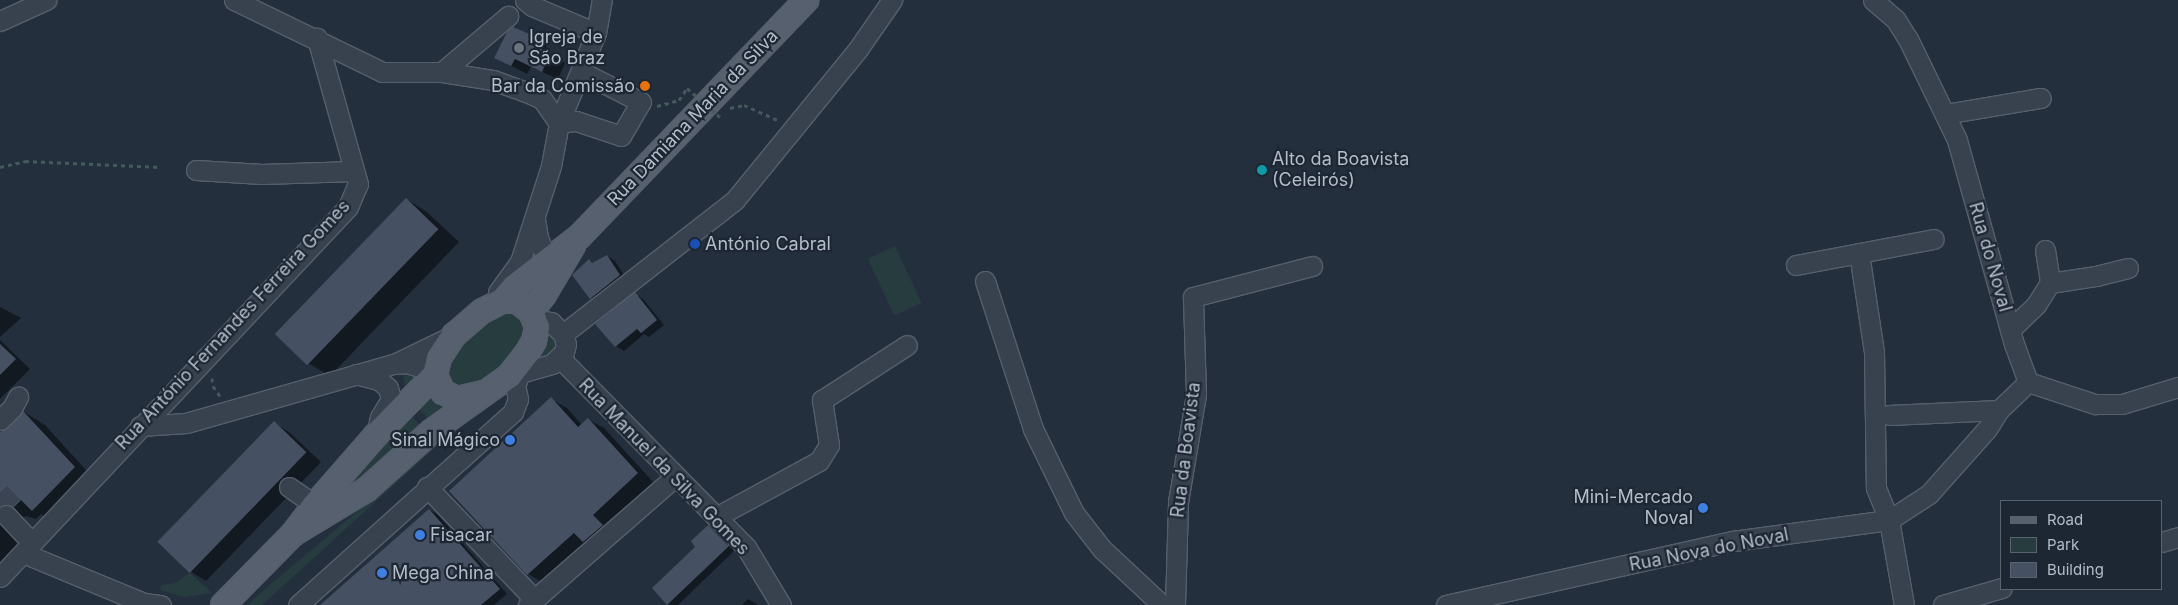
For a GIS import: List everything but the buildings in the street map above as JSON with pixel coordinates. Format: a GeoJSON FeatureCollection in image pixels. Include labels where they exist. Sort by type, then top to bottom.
{"type":"FeatureCollection","features":[{"type":"Feature","properties":{"kind":"main road","name":"Rua Damiana Maria da Silva"},"geometry":{"type":"LineString","coordinates":[[484,393],[457,399],[448,397],[438,386],[435,373],[439,358],[454,336],[547,259],[580,236],[806,0]]}},
{"type":"Feature","properties":{"kind":"main road","name":"Rua Damiana Maria da Silva"},"geometry":{"type":"LineString","coordinates":[[325,507],[366,490],[432,431],[484,393],[514,374],[534,341],[537,327],[545,317],[580,236]]}},
{"type":"Feature","properties":{"kind":"main road"},"geometry":{"type":"LineString","coordinates":[[495,304],[517,301],[545,317]]}},
{"type":"Feature","properties":{"kind":"main road","name":"Rua Damiana Maria da Silva"},"geometry":{"type":"LineString","coordinates":[[223,605],[293,534],[325,507],[376,436],[435,373]]}},
{"type":"Feature","properties":{"kind":"street"},"geometry":{"type":"LineString","coordinates":[[0,21],[46,0]]}},
{"type":"Feature","properties":{"kind":"street"},"geometry":{"type":"LineString","coordinates":[[234,0],[317,38],[382,72],[442,72],[493,80],[524,91],[542,99],[551,108],[559,123]]}},
{"type":"Feature","properties":{"kind":"street"},"geometry":{"type":"LineString","coordinates":[[495,304],[520,262],[551,166],[559,123],[596,33],[602,0]]}},
{"type":"Feature","properties":{"kind":"street"},"geometry":{"type":"LineString","coordinates":[[545,317],[735,200],[858,48],[892,0]]}},
{"type":"Feature","properties":{"kind":"street","name":"Rua do Noval"},"geometry":{"type":"LineString","coordinates":[[1873,0],[1896,20],[1909,41],[1957,140],[2010,330],[2028,382]]}},
{"type":"Feature","properties":{"kind":"street"},"geometry":{"type":"LineString","coordinates":[[442,72],[516,9],[532,6],[596,33]]}},
{"type":"Feature","properties":{"kind":"street","name":"Rua António Fernandes Ferreira Gomes"},"geometry":{"type":"LineString","coordinates":[[0,576],[348,207],[358,184],[317,38]]}},
{"type":"Feature","properties":{"kind":"street"},"geometry":{"type":"LineString","coordinates":[[559,123],[576,121],[622,136],[641,102],[580,72]]}},
{"type":"Feature","properties":{"kind":"street"},"geometry":{"type":"LineString","coordinates":[[1945,114],[2041,98]]}},
{"type":"Feature","properties":{"kind":"street"},"geometry":{"type":"LineString","coordinates":[[196,170],[262,174],[354,171]]}},
{"type":"Feature","properties":{"kind":"street"},"geometry":{"type":"LineString","coordinates":[[298,605],[427,487],[513,412],[518,399],[514,374],[543,368],[560,358],[566,344],[545,317],[547,259],[538,238],[535,219]]}},
{"type":"Feature","properties":{"kind":"street"},"geometry":{"type":"LineString","coordinates":[[1796,265],[1934,239]]}},
{"type":"Feature","properties":{"kind":"street"},"geometry":{"type":"LineString","coordinates":[[2010,330],[2036,305],[2050,283],[2045,250]]}},
{"type":"Feature","properties":{"kind":"street"},"geometry":{"type":"LineString","coordinates":[[1859,253],[1874,352],[1876,488],[1889,520],[1904,605]]}},
{"type":"Feature","properties":{"kind":"street","name":"Rua da Boavista"},"geometry":{"type":"LineString","coordinates":[[1174,605],[1178,502],[1196,394],[1193,297],[1312,266]]}},
{"type":"Feature","properties":{"kind":"street"},"geometry":{"type":"LineString","coordinates":[[2050,283],[2096,276],[2128,268]]}},
{"type":"Feature","properties":{"kind":"street"},"geometry":{"type":"LineString","coordinates":[[985,281],[1033,429],[1074,512],[1102,549],[1162,605]]}},
{"type":"Feature","properties":{"kind":"street"},"geometry":{"type":"LineString","coordinates":[[140,426],[186,423],[393,364],[454,336]]}},
{"type":"Feature","properties":{"kind":"street"},"geometry":{"type":"LineString","coordinates":[[716,517],[819,462],[829,445],[822,400],[907,345]]}},
{"type":"Feature","properties":{"kind":"street","name":"Rua Manuel da Silva Gomes"},"geometry":{"type":"LineString","coordinates":[[560,358],[746,547],[781,605]]}},
{"type":"Feature","properties":{"kind":"street"},"geometry":{"type":"LineString","coordinates":[[393,364],[408,364],[435,373]]}},
{"type":"Feature","properties":{"kind":"street"},"geometry":{"type":"LineString","coordinates":[[354,374],[380,380],[388,388],[391,399],[380,417],[376,436]]}},
{"type":"Feature","properties":{"kind":"street"},"geometry":{"type":"LineString","coordinates":[[1889,520],[1929,494],[1987,429],[2000,410],[2028,382],[2094,404],[2122,404],[2178,387]]}},
{"type":"Feature","properties":{"kind":"street"},"geometry":{"type":"LineString","coordinates":[[0,420],[12,408],[18,398]]}},
{"type":"Feature","properties":{"kind":"street"},"geometry":{"type":"LineString","coordinates":[[1889,415],[2000,410]]}},
{"type":"Feature","properties":{"kind":"street"},"geometry":{"type":"LineString","coordinates":[[427,487],[531,602],[676,476]]}},
{"type":"Feature","properties":{"kind":"street"},"geometry":{"type":"LineString","coordinates":[[289,487],[325,507]]}},
{"type":"Feature","properties":{"kind":"street"},"geometry":{"type":"LineString","coordinates":[[10,511],[32,543],[143,603]]}},
{"type":"Feature","properties":{"kind":"street","name":"Rua Nova do Noval"},"geometry":{"type":"LineString","coordinates":[[1446,605],[1734,541],[1889,520]]}},
{"type":"Feature","properties":{"kind":"street"},"geometry":{"type":"LineString","coordinates":[[2163,542],[2178,537]]}},
{"type":"Feature","properties":{"kind":"street"},"geometry":{"type":"LineString","coordinates":[[1943,605],[2000,589]]}},
{"type":"Feature","properties":{"kind":"path"},"geometry":{"type":"LineString","coordinates":[[652,108],[679,100],[687,88],[720,118],[728,108],[744,105],[795,128]]}},
{"type":"Feature","properties":{"kind":"path"},"geometry":{"type":"LineString","coordinates":[[0,167],[25,160],[161,166]]}},
{"type":"Feature","properties":{"kind":"path"},"geometry":{"type":"LineString","coordinates":[[212,378],[212,386],[221,397]]}},
{"type":"Feature","properties":{"kind":"green space"},"geometry":{"type":"Polygon","coordinates":[[[895,246],[922,303],[894,316],[868,259],[895,246]]]}},
{"type":"Feature","properties":{"kind":"green space"},"geometry":{"type":"Polygon","coordinates":[[[506,312],[516,314],[522,321],[525,329],[510,357],[483,382],[464,389],[446,381],[446,367],[459,345],[483,323],[506,312]]]}},
{"type":"Feature","properties":{"kind":"green space"},"geometry":{"type":"Polygon","coordinates":[[[550,334],[554,338],[556,349],[549,356],[540,358],[550,334]]]}},
{"type":"Feature","properties":{"kind":"green space"},"geometry":{"type":"Polygon","coordinates":[[[410,372],[422,375],[406,397],[403,374],[410,372]]]}},
{"type":"Feature","properties":{"kind":"green space"},"geometry":{"type":"Polygon","coordinates":[[[432,396],[439,406],[445,409],[430,421],[419,409],[432,396]]]}},
{"type":"Feature","properties":{"kind":"green space"},"geometry":{"type":"Polygon","coordinates":[[[412,417],[422,427],[334,502],[333,498],[412,417]]]}},
{"type":"Feature","properties":{"kind":"green space"},"geometry":{"type":"Polygon","coordinates":[[[459,426],[262,605],[248,605],[259,594],[459,426]]]}},
{"type":"Feature","properties":{"kind":"green space"},"geometry":{"type":"Polygon","coordinates":[[[190,573],[212,593],[184,597],[160,590],[161,585],[175,583],[190,573]]]}},
{"type":"Feature","properties":{"kind":"tunnel"},"geometry":{"type":"LineString","coordinates":[[0,492],[14,506]]}},
{"type":"Feature","properties":{"kind":"place","name":"Igreja de São Braz"},"geometry":{"type":"Point","coordinates":[519,48]}},
{"type":"Feature","properties":{"kind":"place","name":"Bar da Comissão"},"geometry":{"type":"Point","coordinates":[645,86]}},
{"type":"Feature","properties":{"kind":"place","name":"Alto da Boavista (Celeirós)"},"geometry":{"type":"Point","coordinates":[1262,170]}},
{"type":"Feature","properties":{"kind":"place","name":"António Cabral"},"geometry":{"type":"Point","coordinates":[695,244]}},
{"type":"Feature","properties":{"kind":"place","name":"Sinal Mágico"},"geometry":{"type":"Point","coordinates":[510,440]}},
{"type":"Feature","properties":{"kind":"place","name":"Mini-Mercado Noval"},"geometry":{"type":"Point","coordinates":[1703,508]}},
{"type":"Feature","properties":{"kind":"place","name":"Fisacar"},"geometry":{"type":"Point","coordinates":[420,535]}},
{"type":"Feature","properties":{"kind":"place","name":"Mega China"},"geometry":{"type":"Point","coordinates":[382,573]}}]}
